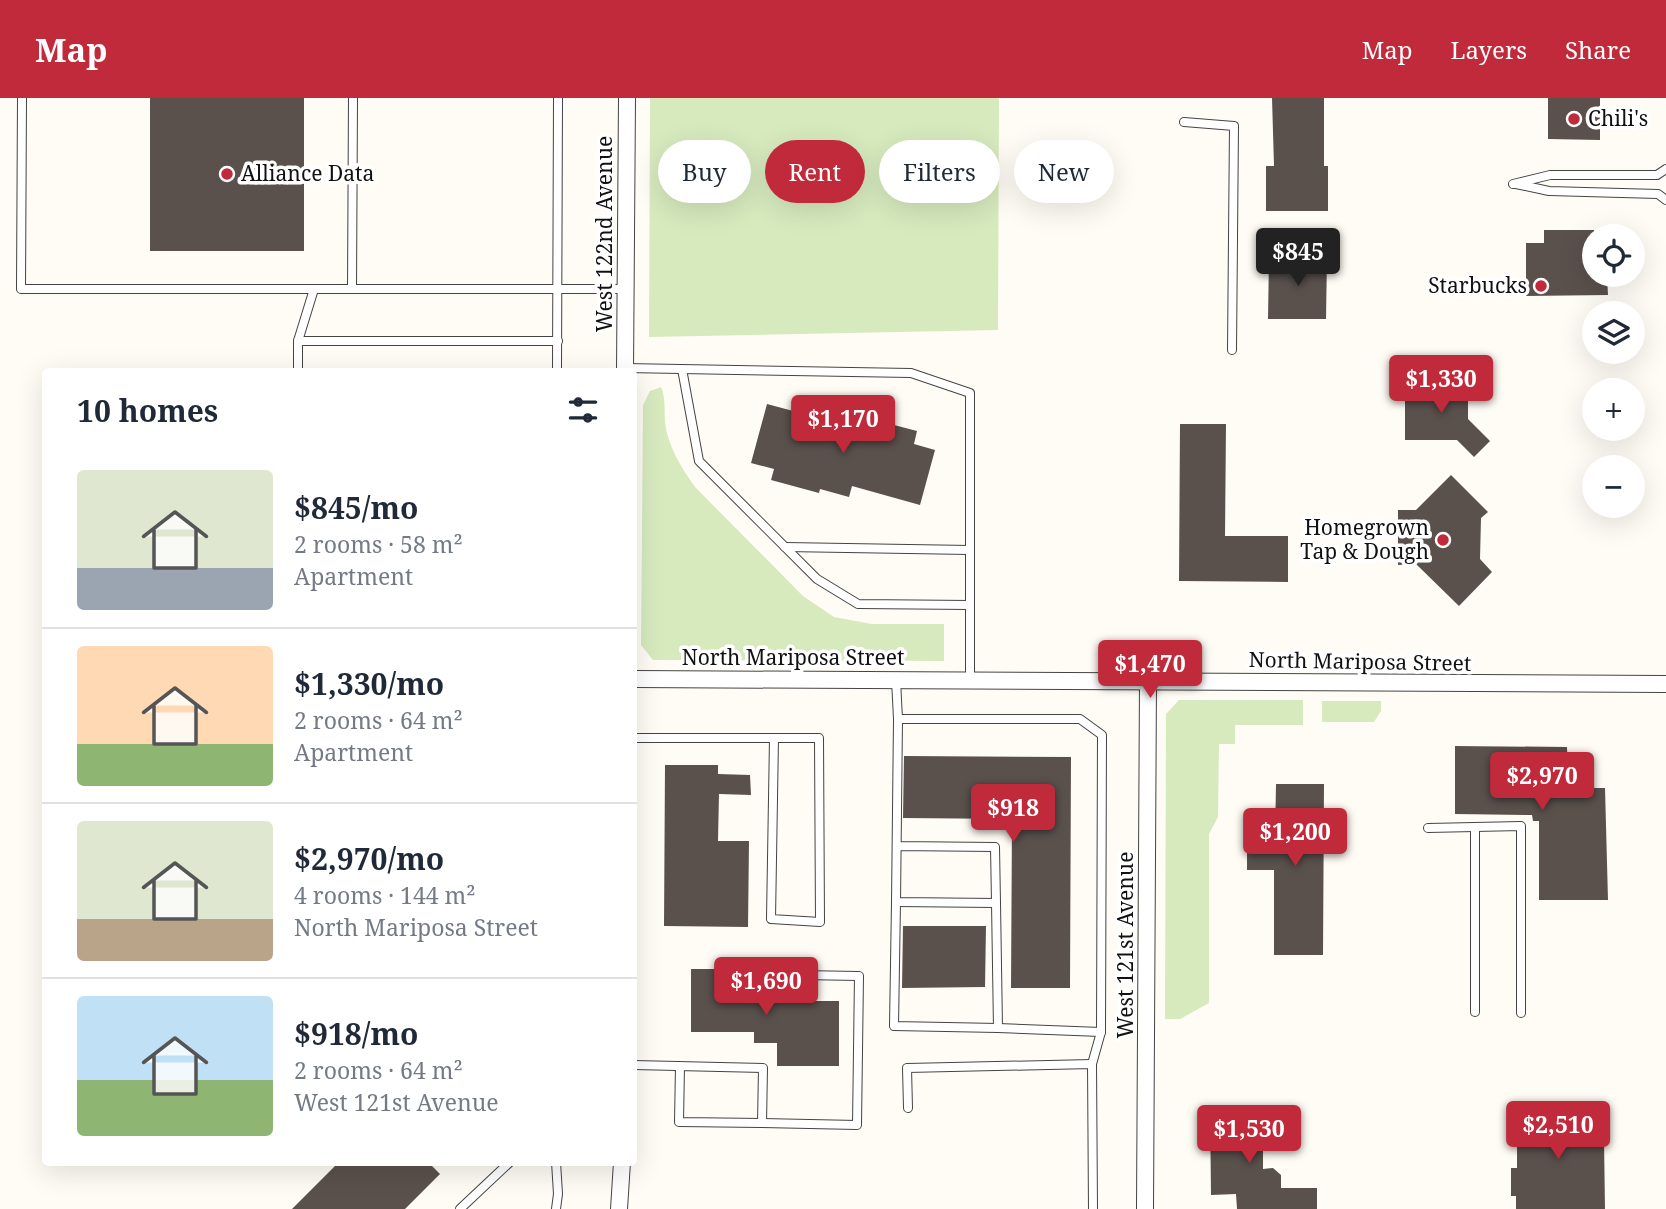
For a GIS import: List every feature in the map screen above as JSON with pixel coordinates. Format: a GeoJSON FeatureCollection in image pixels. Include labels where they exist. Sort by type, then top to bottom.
{"type":"FeatureCollection","features":[{"type":"Feature","properties":{"kind":"street","name":"West 122nd Avenue"},"geometry":{"type":"LineString","coordinates":[[625,368],[627,98]]}},
{"type":"Feature","properties":{"kind":"street","name":"North Mariposa Street"},"geometry":{"type":"LineString","coordinates":[[637,679],[1666,684]]}},
{"type":"Feature","properties":{"kind":"street","name":"West 121st Avenue"},"geometry":{"type":"LineString","coordinates":[[1145,1209],[1148,682]]}},
{"type":"Feature","properties":{"kind":"street"},"geometry":{"type":"LineString","coordinates":[[619,1209],[622,1166]]}},
{"type":"Feature","properties":{"kind":"lane"},"geometry":{"type":"LineString","coordinates":[[22,98],[21,289],[626,289]]}},
{"type":"Feature","properties":{"kind":"lane"},"geometry":{"type":"LineString","coordinates":[[352,289],[353,98]]}},
{"type":"Feature","properties":{"kind":"lane"},"geometry":{"type":"LineString","coordinates":[[558,98],[558,368]]}},
{"type":"Feature","properties":{"kind":"lane"},"geometry":{"type":"LineString","coordinates":[[1184,122],[1234,126],[1232,350]]}},
{"type":"Feature","properties":{"kind":"lane"},"geometry":{"type":"LineString","coordinates":[[1666,169],[1657,175],[1550,175],[1513,184],[1549,191],[1657,194],[1666,200]]}},
{"type":"Feature","properties":{"kind":"lane"},"geometry":{"type":"LineString","coordinates":[[298,368],[298,341],[314,289]]}},
{"type":"Feature","properties":{"kind":"lane"},"geometry":{"type":"LineString","coordinates":[[298,341],[558,341]]}},
{"type":"Feature","properties":{"kind":"lane"},"geometry":{"type":"LineString","coordinates":[[637,369],[911,373],[970,393],[970,681]]}},
{"type":"Feature","properties":{"kind":"lane"},"geometry":{"type":"LineString","coordinates":[[682,369],[699,461],[817,579],[858,604],[970,605]]}},
{"type":"Feature","properties":{"kind":"lane"},"geometry":{"type":"LineString","coordinates":[[785,547],[970,550]]}},
{"type":"Feature","properties":{"kind":"lane"},"geometry":{"type":"LineString","coordinates":[[896,680],[898,719],[894,1026],[1101,1032]]}},
{"type":"Feature","properties":{"kind":"lane"},"geometry":{"type":"LineString","coordinates":[[898,719],[1080,719],[1102,734],[1101,1032],[1092,1064],[1093,1209]]}},
{"type":"Feature","properties":{"kind":"lane"},"geometry":{"type":"LineString","coordinates":[[637,738],[775,737],[819,737],[820,922],[771,919],[775,737]]}},
{"type":"Feature","properties":{"kind":"lane"},"geometry":{"type":"LineString","coordinates":[[1428,828],[1521,826],[1521,1013]]}},
{"type":"Feature","properties":{"kind":"lane"},"geometry":{"type":"LineString","coordinates":[[1475,827],[1475,1012]]}},
{"type":"Feature","properties":{"kind":"lane"},"geometry":{"type":"LineString","coordinates":[[897,846],[995,847],[998,1028]]}},
{"type":"Feature","properties":{"kind":"lane"},"geometry":{"type":"LineString","coordinates":[[896,902],[996,903]]}},
{"type":"Feature","properties":{"kind":"lane"},"geometry":{"type":"LineString","coordinates":[[680,1066],[679,1122],[857,1125],[859,976],[800,975]]}},
{"type":"Feature","properties":{"kind":"lane"},"geometry":{"type":"LineString","coordinates":[[908,1108],[908,1068],[1092,1064]]}},
{"type":"Feature","properties":{"kind":"lane"},"geometry":{"type":"LineString","coordinates":[[637,1065],[763,1068],[762,1123]]}},
{"type":"Feature","properties":{"kind":"lane"},"geometry":{"type":"LineString","coordinates":[[460,1209],[506,1166]]}},
{"type":"Feature","properties":{"kind":"lane"},"geometry":{"type":"LineString","coordinates":[[555,1209],[558,1194],[556,1166]]}},
{"type":"Feature","properties":{"kind":"green space"},"geometry":{"type":"Polygon","coordinates":[[[650,98],[999,98],[999,140],[879,140],[879,203],[999,203],[998,330],[649,337],[650,98]]]}},
{"type":"Feature","properties":{"kind":"green space"},"geometry":{"type":"Polygon","coordinates":[[[661,387],[669,439],[691,481],[803,596],[834,617],[872,624],[944,624],[944,661],[653,660],[641,645],[643,405],[650,391],[661,387]]]}},
{"type":"Feature","properties":{"kind":"green space"},"geometry":{"type":"Polygon","coordinates":[[[1179,700],[1303,700],[1303,725],[1235,725],[1235,744],[1219,744],[1218,817],[1209,834],[1209,1003],[1180,1019],[1165,1019],[1166,714],[1179,700]]]}},
{"type":"Feature","properties":{"kind":"green space"},"geometry":{"type":"Polygon","coordinates":[[[1322,701],[1381,701],[1381,711],[1374,722],[1322,722],[1322,701]]]}},
{"type":"Feature","properties":{"kind":"building","name":"Alliance Data"},"geometry":{"type":"Polygon","coordinates":[[[150,98],[304,98],[304,251],[150,251],[150,98]]]}},
{"type":"Feature","properties":{"kind":"building"},"geometry":{"type":"Polygon","coordinates":[[[1272,98],[1324,98],[1324,166],[1328,166],[1328,211],[1266,211],[1266,166],[1274,166],[1272,98]]]}},
{"type":"Feature","properties":{"kind":"building","name":"Chili's"},"geometry":{"type":"Polygon","coordinates":[[[1548,98],[1600,98],[1600,140],[1548,139],[1548,98]]]}},
{"type":"Feature","properties":{"kind":"building"},"geometry":{"type":"Polygon","coordinates":[[[1544,230],[1582,230],[1582,287],[1608,287],[1608,295],[1526,296],[1526,243],[1544,243],[1544,230]]]}},
{"type":"Feature","properties":{"kind":"building"},"geometry":{"type":"Polygon","coordinates":[[[1269,257],[1327,257],[1326,319],[1268,319],[1269,257]]]}},
{"type":"Feature","properties":{"kind":"building"},"geometry":{"type":"Polygon","coordinates":[[[1444,376],[1444,387],[1468,387],[1468,419],[1490,441],[1474,457],[1457,440],[1405,440],[1405,388],[1425,388],[1425,377],[1444,376]]]}},
{"type":"Feature","properties":{"kind":"building"},"geometry":{"type":"Polygon","coordinates":[[[767,404],[838,423],[841,414],[917,431],[914,444],[935,450],[920,505],[852,486],[849,497],[820,489],[819,493],[771,480],[774,469],[751,463],[767,404]]]}},
{"type":"Feature","properties":{"kind":"building"},"geometry":{"type":"Polygon","coordinates":[[[1180,424],[1226,424],[1225,536],[1288,536],[1288,582],[1179,581],[1180,424]]]}},
{"type":"Feature","properties":{"kind":"building"},"geometry":{"type":"Polygon","coordinates":[[[1451,475],[1488,512],[1481,518],[1480,559],[1492,572],[1459,606],[1416,564],[1398,565],[1398,510],[1416,510],[1451,475]]]}},
{"type":"Feature","properties":{"kind":"building"},"geometry":{"type":"Polygon","coordinates":[[[1455,746],[1567,747],[1568,774],[1582,774],[1582,788],[1605,788],[1608,900],[1539,900],[1539,821],[1533,821],[1532,815],[1455,814],[1455,746]]]}},
{"type":"Feature","properties":{"kind":"building"},"geometry":{"type":"Polygon","coordinates":[[[904,756],[1071,757],[1070,988],[1011,988],[1012,819],[903,818],[904,756]]]}},
{"type":"Feature","properties":{"kind":"building"},"geometry":{"type":"Polygon","coordinates":[[[665,765],[718,765],[718,774],[750,775],[751,795],[719,794],[718,841],[749,841],[748,927],[664,926],[665,765]]]}},
{"type":"Feature","properties":{"kind":"building"},"geometry":{"type":"Polygon","coordinates":[[[1276,784],[1324,784],[1323,955],[1274,955],[1274,870],[1247,870],[1247,838],[1275,838],[1276,784]]]}},
{"type":"Feature","properties":{"kind":"building"},"geometry":{"type":"Polygon","coordinates":[[[903,926],[986,926],[985,987],[902,988],[903,926]]]}},
{"type":"Feature","properties":{"kind":"building"},"geometry":{"type":"Polygon","coordinates":[[[691,969],[754,969],[754,985],[777,985],[777,1001],[839,1001],[839,1066],[777,1066],[777,1043],[754,1043],[754,1032],[691,1032],[691,969]]]}},
{"type":"Feature","properties":{"kind":"building"},"geometry":{"type":"Polygon","coordinates":[[[1210,1110],[1263,1110],[1263,1169],[1273,1168],[1281,1175],[1281,1188],[1317,1188],[1317,1209],[1237,1209],[1236,1194],[1211,1195],[1210,1110]]]}},
{"type":"Feature","properties":{"kind":"building"},"geometry":{"type":"Polygon","coordinates":[[[1517,1110],[1594,1110],[1595,1139],[1604,1139],[1605,1209],[1516,1209],[1516,1196],[1511,1196],[1511,1168],[1517,1168],[1517,1110]]]}},
{"type":"Feature","properties":{"kind":"building"},"geometry":{"type":"Polygon","coordinates":[[[335,1166],[432,1166],[440,1174],[405,1209],[292,1209],[335,1166]]]}},
{"type":"Feature","properties":{"kind":"place","name":"Chili's"},"geometry":{"type":"Point","coordinates":[1574,119]}},
{"type":"Feature","properties":{"kind":"place","name":"Alliance Data"},"geometry":{"type":"Point","coordinates":[227,174]}},
{"type":"Feature","properties":{"kind":"place","name":"Starbucks"},"geometry":{"type":"Point","coordinates":[1541,286]}},
{"type":"Feature","properties":{"kind":"place","name":"Homegrown Tap & Dough"},"geometry":{"type":"Point","coordinates":[1443,540]}}]}
